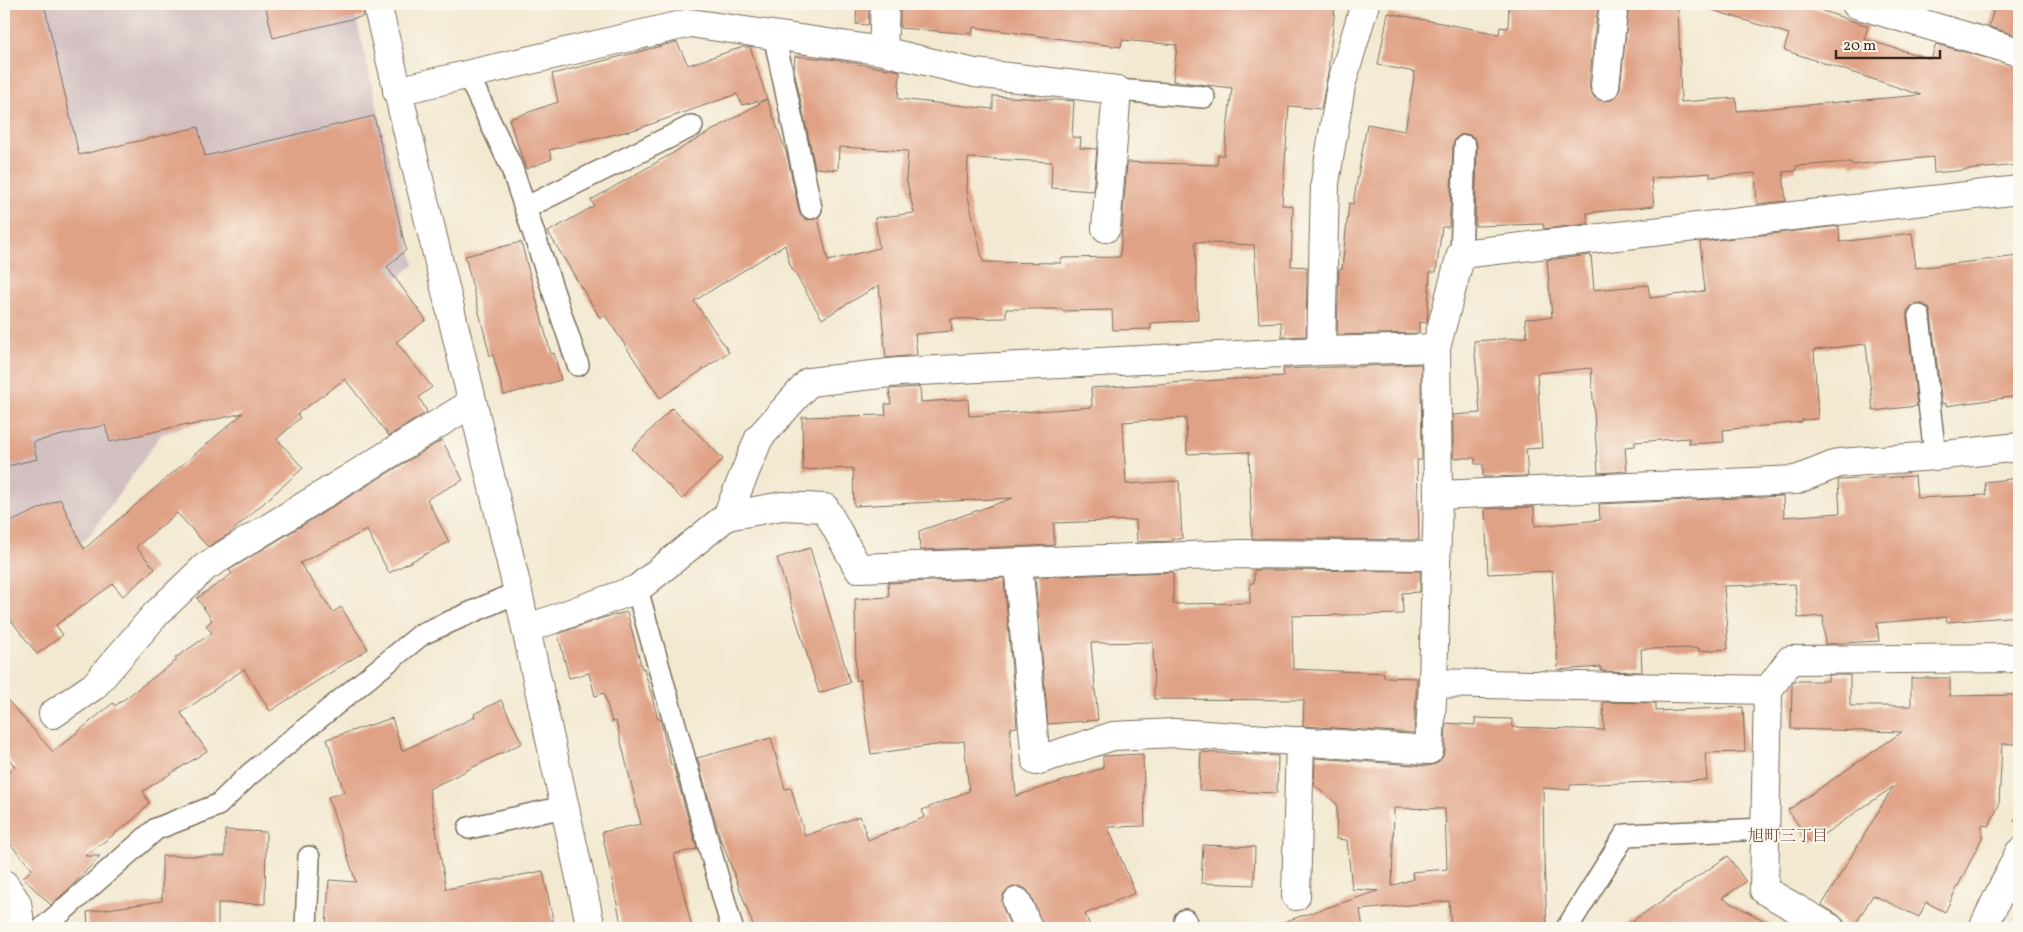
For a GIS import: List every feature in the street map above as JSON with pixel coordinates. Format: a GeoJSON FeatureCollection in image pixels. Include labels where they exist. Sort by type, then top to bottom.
{"type":"FeatureCollection","features":[{"type":"Feature","properties":{"kind":"street"},"geometry":{"type":"LineString","coordinates":[[377,4],[518,592],[590,928]]}},
{"type":"Feature","properties":{"kind":"street"},"geometry":{"type":"LineString","coordinates":[[883,51],[885,4]]}},
{"type":"Feature","properties":{"kind":"street"},"geometry":{"type":"LineString","coordinates":[[1321,350],[1325,183],[1341,85],[1365,4]]}},
{"type":"Feature","properties":{"kind":"street"},"geometry":{"type":"LineString","coordinates":[[1605,86],[1614,4]]}},
{"type":"Feature","properties":{"kind":"street"},"geometry":{"type":"LineString","coordinates":[[1856,4],[2019,52]]}},
{"type":"Feature","properties":{"kind":"street"},"geometry":{"type":"LineString","coordinates":[[397,91],[468,75],[690,13],[774,35],[883,51],[975,73],[1117,90],[1106,228]]}},
{"type":"Feature","properties":{"kind":"street"},"geometry":{"type":"LineString","coordinates":[[1018,562],[1036,761],[1113,736],[1175,733],[1429,750],[1433,683],[1438,495],[1436,348],[1461,254],[2019,190]]}},
{"type":"Feature","properties":{"kind":"street"},"geometry":{"type":"LineString","coordinates":[[526,629],[637,589],[727,516],[759,438],[809,382],[899,372],[1321,350],[1436,348]]}},
{"type":"Feature","properties":{"kind":"street"},"geometry":{"type":"LineString","coordinates":[[53,714],[94,686],[156,614],[205,567],[472,403]]}},
{"type":"Feature","properties":{"kind":"street"},"geometry":{"type":"LineString","coordinates":[[1438,495],[1796,480],[1839,464],[2019,447]]}},
{"type":"Feature","properties":{"kind":"street"},"geometry":{"type":"LineString","coordinates":[[727,516],[782,506],[825,508],[858,568],[1242,554],[1436,556]]}},
{"type":"Feature","properties":{"kind":"street"},"geometry":{"type":"LineString","coordinates":[[1830,928],[1764,890],[1768,690],[1790,660],[2019,658]]}},
{"type":"Feature","properties":{"kind":"street"},"geometry":{"type":"LineString","coordinates":[[1433,683],[1768,690]]}},
{"type":"Feature","properties":{"kind":"street"},"geometry":{"type":"LineString","coordinates":[[1296,896],[1300,741]]}},
{"type":"Feature","properties":{"kind":"street"},"geometry":{"type":"LineString","coordinates":[[1984,928],[2019,853]]}},
{"type":"Feature","properties":{"kind":"street"},"geometry":{"type":"LineString","coordinates":[[4,884],[17,903],[21,928]]}},
{"type":"Feature","properties":{"kind":"street"},"geometry":{"type":"LineString","coordinates":[[1018,902],[1028,928]]}},
{"type":"Feature","properties":{"kind":"lane"},"geometry":{"type":"LineString","coordinates":[[774,35],[811,208]]}},
{"type":"Feature","properties":{"kind":"lane"},"geometry":{"type":"LineString","coordinates":[[468,75],[511,166],[578,365]]}},
{"type":"Feature","properties":{"kind":"lane"},"geometry":{"type":"LineString","coordinates":[[1117,90],[1204,97]]}},
{"type":"Feature","properties":{"kind":"lane"},"geometry":{"type":"LineString","coordinates":[[525,208],[692,126]]}},
{"type":"Feature","properties":{"kind":"lane"},"geometry":{"type":"LineString","coordinates":[[1461,254],[1465,146]]}},
{"type":"Feature","properties":{"kind":"lane"},"geometry":{"type":"LineString","coordinates":[[1919,316],[1935,456]]}},
{"type":"Feature","properties":{"kind":"lane"},"geometry":{"type":"LineString","coordinates":[[637,589],[732,928]]}},
{"type":"Feature","properties":{"kind":"lane"},"geometry":{"type":"LineString","coordinates":[[43,928],[156,830],[218,805],[250,774],[422,634],[518,592]]}},
{"type":"Feature","properties":{"kind":"lane"},"geometry":{"type":"LineString","coordinates":[[469,828],[564,807]]}},
{"type":"Feature","properties":{"kind":"lane"},"geometry":{"type":"LineString","coordinates":[[1567,928],[1625,835],[1766,830]]}},
{"type":"Feature","properties":{"kind":"lane"},"geometry":{"type":"LineString","coordinates":[[306,928],[309,857]]}},
{"type":"Feature","properties":{"kind":"shaded area"},"geometry":{"type":"Polygon","coordinates":[[[4,4],[353,4],[414,265],[233,408],[161,435],[87,539],[4,579],[4,4]]]}},
{"type":"Feature","properties":{"kind":"building"},"geometry":{"type":"Polygon","coordinates":[[[4,4],[44,4],[79,155],[198,127],[205,156],[374,116],[406,250],[387,267],[426,320],[396,342],[432,387],[419,397],[427,412],[389,436],[345,379],[297,414],[300,418],[277,439],[303,468],[229,534],[208,547],[177,513],[136,547],[155,569],[123,596],[113,584],[56,625],[63,635],[37,654],[4,611],[4,525],[60,499],[84,549],[243,413],[110,442],[105,425],[33,442],[37,459],[4,467],[4,4]]]}},
{"type":"Feature","properties":{"kind":"building"},"geometry":{"type":"Polygon","coordinates":[[[265,4],[362,4],[364,16],[273,38],[265,4]]]}},
{"type":"Feature","properties":{"kind":"building"},"geometry":{"type":"Polygon","coordinates":[[[857,4],[869,4],[868,25],[856,24],[857,4]]]}},
{"type":"Feature","properties":{"kind":"building"},"geometry":{"type":"Polygon","coordinates":[[[900,4],[1296,4],[1335,7],[1328,73],[1321,109],[1289,106],[1282,205],[1293,206],[1291,266],[1307,267],[1306,336],[1282,337],[1281,322],[1259,323],[1254,245],[1195,242],[1198,320],[1151,323],[1151,329],[1113,330],[1112,310],[1006,309],[1006,318],[951,319],[952,331],[915,334],[917,355],[886,358],[879,285],[822,319],[790,265],[785,245],[694,301],[729,352],[660,398],[605,315],[600,318],[548,232],[594,206],[591,200],[767,99],[787,155],[799,211],[801,216],[807,220],[818,218],[828,261],[879,248],[875,218],[914,213],[906,178],[908,151],[839,147],[838,170],[815,168],[794,70],[795,56],[836,60],[900,71],[898,99],[993,109],[993,96],[1074,101],[1072,137],[1081,138],[1080,148],[1097,149],[1093,191],[1051,188],[1052,162],[968,158],[967,192],[983,262],[1061,263],[1061,258],[1120,257],[1127,162],[1217,165],[1218,155],[1224,155],[1232,88],[1173,81],[1177,45],[1122,40],[1121,47],[973,27],[972,34],[900,28],[900,4]]]}},
{"type":"Feature","properties":{"kind":"building"},"geometry":{"type":"Polygon","coordinates":[[[1509,4],[1598,4],[1589,85],[1591,93],[1595,98],[1603,101],[1612,100],[1617,96],[1620,88],[1629,4],[1678,4],[1681,102],[1736,98],[1737,111],[1921,95],[1784,50],[1789,34],[1712,10],[1713,4],[1802,4],[1868,26],[1864,39],[1931,59],[1936,44],[2019,67],[2019,165],[1934,173],[1933,157],[1851,165],[1851,162],[1796,166],[1796,171],[1783,172],[1786,201],[1757,204],[1755,173],[1710,177],[1710,173],[1651,178],[1654,206],[1587,213],[1588,224],[1544,229],[1543,224],[1475,226],[1477,146],[1472,136],[1460,135],[1455,139],[1453,146],[1449,227],[1442,227],[1436,272],[1430,272],[1427,323],[1419,322],[1419,333],[1337,335],[1339,269],[1342,269],[1349,203],[1353,204],[1367,124],[1405,131],[1415,72],[1378,65],[1388,13],[1499,34],[1500,27],[1508,28],[1509,4]]]}},
{"type":"Feature","properties":{"kind":"building"},"geometry":{"type":"Polygon","coordinates":[[[1995,4],[2019,4],[2019,36],[1989,27],[1995,4]]]}},
{"type":"Feature","properties":{"kind":"building"},"geometry":{"type":"Polygon","coordinates":[[[677,42],[688,65],[743,47],[750,47],[767,99],[742,105],[737,94],[637,129],[549,150],[552,159],[526,169],[509,119],[558,102],[552,74],[677,42]]]}},
{"type":"Feature","properties":{"kind":"building"},"geometry":{"type":"Polygon","coordinates":[[[1839,226],[1840,242],[1912,233],[1916,268],[2019,256],[2019,396],[1946,406],[1946,403],[1942,404],[1931,315],[1929,308],[1924,304],[1918,304],[1911,306],[1907,311],[1917,406],[1873,411],[1866,344],[1814,350],[1818,419],[1723,430],[1724,442],[1689,444],[1689,438],[1635,442],[1635,446],[1625,447],[1627,471],[1598,473],[1591,368],[1537,373],[1542,448],[1526,449],[1528,476],[1483,477],[1483,464],[1475,464],[1475,458],[1453,458],[1453,415],[1480,413],[1474,341],[1527,337],[1525,319],[1552,317],[1547,260],[1591,255],[1594,290],[1648,285],[1650,298],[1705,291],[1700,242],[1839,226]]]}},
{"type":"Feature","properties":{"kind":"building"},"geometry":{"type":"Polygon","coordinates":[[[521,242],[551,354],[554,353],[561,380],[504,395],[493,355],[490,356],[465,256],[521,242]]]}},
{"type":"Feature","properties":{"kind":"building"},"geometry":{"type":"Polygon","coordinates":[[[1421,364],[1422,460],[1417,460],[1419,540],[1252,538],[1249,452],[1187,454],[1186,418],[1123,422],[1126,484],[1179,481],[1182,539],[1172,539],[1172,541],[1137,542],[1136,520],[1054,523],[1054,545],[920,550],[919,531],[1013,498],[854,506],[853,468],[803,470],[802,417],[886,415],[885,404],[891,404],[889,389],[920,387],[921,402],[968,399],[969,416],[1092,407],[1091,388],[1284,376],[1283,369],[1421,364]]]}},
{"type":"Feature","properties":{"kind":"building"},"geometry":{"type":"Polygon","coordinates":[[[672,408],[723,459],[682,499],[632,449],[672,408]]]}},
{"type":"Feature","properties":{"kind":"building"},"geometry":{"type":"Polygon","coordinates":[[[442,440],[463,480],[427,499],[449,542],[389,573],[367,530],[300,563],[333,612],[341,607],[368,649],[270,711],[244,669],[181,713],[207,751],[143,791],[149,803],[133,820],[85,856],[100,856],[51,905],[23,878],[32,869],[4,837],[4,777],[15,767],[4,752],[4,696],[53,752],[113,703],[115,706],[177,660],[175,658],[212,633],[206,626],[212,620],[197,598],[232,574],[229,570],[442,440]]]}},
{"type":"Feature","properties":{"kind":"building"},"geometry":{"type":"Polygon","coordinates":[[[1915,476],[1917,498],[1986,495],[1985,482],[2019,478],[2019,616],[1947,622],[1946,617],[1877,623],[1879,641],[1825,644],[1823,616],[1798,618],[1795,584],[1724,586],[1728,649],[1699,651],[1699,648],[1641,649],[1642,672],[1601,671],[1601,667],[1558,670],[1552,571],[1488,574],[1485,509],[1534,507],[1535,526],[1600,520],[1599,504],[1783,496],[1784,517],[1840,513],[1838,480],[1915,476]]]}},
{"type":"Feature","properties":{"kind":"building"},"geometry":{"type":"Polygon","coordinates":[[[810,548],[850,683],[819,693],[777,558],[810,548]]]}},
{"type":"Feature","properties":{"kind":"building"},"geometry":{"type":"Polygon","coordinates":[[[1254,570],[1420,571],[1420,592],[1402,593],[1403,614],[1292,616],[1293,669],[1384,673],[1384,677],[1417,678],[1414,733],[1303,726],[1304,700],[1154,699],[1153,642],[1091,643],[1098,720],[1048,724],[1035,577],[1173,572],[1173,604],[1250,603],[1250,583],[1254,583],[1254,570]]]}},
{"type":"Feature","properties":{"kind":"building"},"geometry":{"type":"Polygon","coordinates":[[[1004,578],[1017,727],[1010,728],[1016,796],[1103,768],[1103,756],[1143,754],[1145,826],[1108,827],[1135,893],[1085,914],[1091,928],[1043,928],[1031,895],[1026,889],[1018,886],[1010,888],[1004,893],[1002,900],[1011,928],[754,928],[722,844],[697,758],[771,738],[785,789],[791,788],[805,836],[860,816],[868,840],[925,817],[922,810],[969,791],[964,741],[871,754],[860,679],[856,681],[855,599],[889,597],[888,583],[1004,578]]]}},
{"type":"Feature","properties":{"kind":"building"},"geometry":{"type":"Polygon","coordinates":[[[627,612],[642,669],[644,668],[658,719],[660,719],[671,765],[673,765],[697,849],[674,854],[692,928],[622,928],[602,832],[641,824],[616,721],[612,722],[604,693],[595,696],[589,673],[569,678],[558,634],[602,618],[627,612]]]}},
{"type":"Feature","properties":{"kind":"building"},"geometry":{"type":"Polygon","coordinates":[[[1828,675],[1850,675],[1850,706],[1911,706],[1911,678],[1950,678],[1950,696],[2019,695],[2019,744],[2002,744],[1999,805],[1989,826],[1982,825],[1982,838],[1945,912],[1926,902],[1919,917],[1873,895],[1853,928],[1846,928],[1844,921],[1838,915],[1822,905],[1893,787],[1811,843],[1788,810],[1902,732],[1791,729],[1792,684],[1794,681],[1828,681],[1828,675]]]}},
{"type":"Feature","properties":{"kind":"building"},"geometry":{"type":"Polygon","coordinates":[[[501,700],[522,743],[429,789],[446,889],[543,871],[554,925],[537,928],[326,928],[329,880],[356,882],[328,797],[344,792],[327,739],[392,718],[402,751],[475,717],[474,714],[501,700]]]}},
{"type":"Feature","properties":{"kind":"building"},"geometry":{"type":"Polygon","coordinates":[[[1603,702],[1656,703],[1656,711],[1743,707],[1745,752],[1705,753],[1707,780],[1570,785],[1570,790],[1543,788],[1547,927],[1451,928],[1449,901],[1360,910],[1363,928],[1281,928],[1280,923],[1378,891],[1352,889],[1347,840],[1336,839],[1337,804],[1314,785],[1315,758],[1428,766],[1436,764],[1442,758],[1445,751],[1446,723],[1475,725],[1475,718],[1512,719],[1512,727],[1604,730],[1603,702]],[[1394,808],[1392,886],[1413,879],[1412,872],[1447,869],[1445,809],[1394,808]]]}},
{"type":"Feature","properties":{"kind":"building"},"geometry":{"type":"Polygon","coordinates":[[[1201,752],[1278,756],[1277,793],[1199,790],[1201,752]]]}},
{"type":"Feature","properties":{"kind":"building"},"geometry":{"type":"Polygon","coordinates":[[[225,830],[266,832],[265,904],[218,903],[218,928],[88,928],[87,912],[162,901],[162,856],[225,856],[225,830]]]}},
{"type":"Feature","properties":{"kind":"building"},"geometry":{"type":"Polygon","coordinates":[[[1203,845],[1255,847],[1254,885],[1201,883],[1203,845]]]}},
{"type":"Feature","properties":{"kind":"building"},"geometry":{"type":"Polygon","coordinates":[[[1728,856],[1746,882],[1722,898],[1778,928],[1622,928],[1728,856]]]}},
{"type":"Feature","properties":{"kind":"district","name":"旭町三丁目"},"geometry":{"type":"Point","coordinates":[1788,835]}}]}
